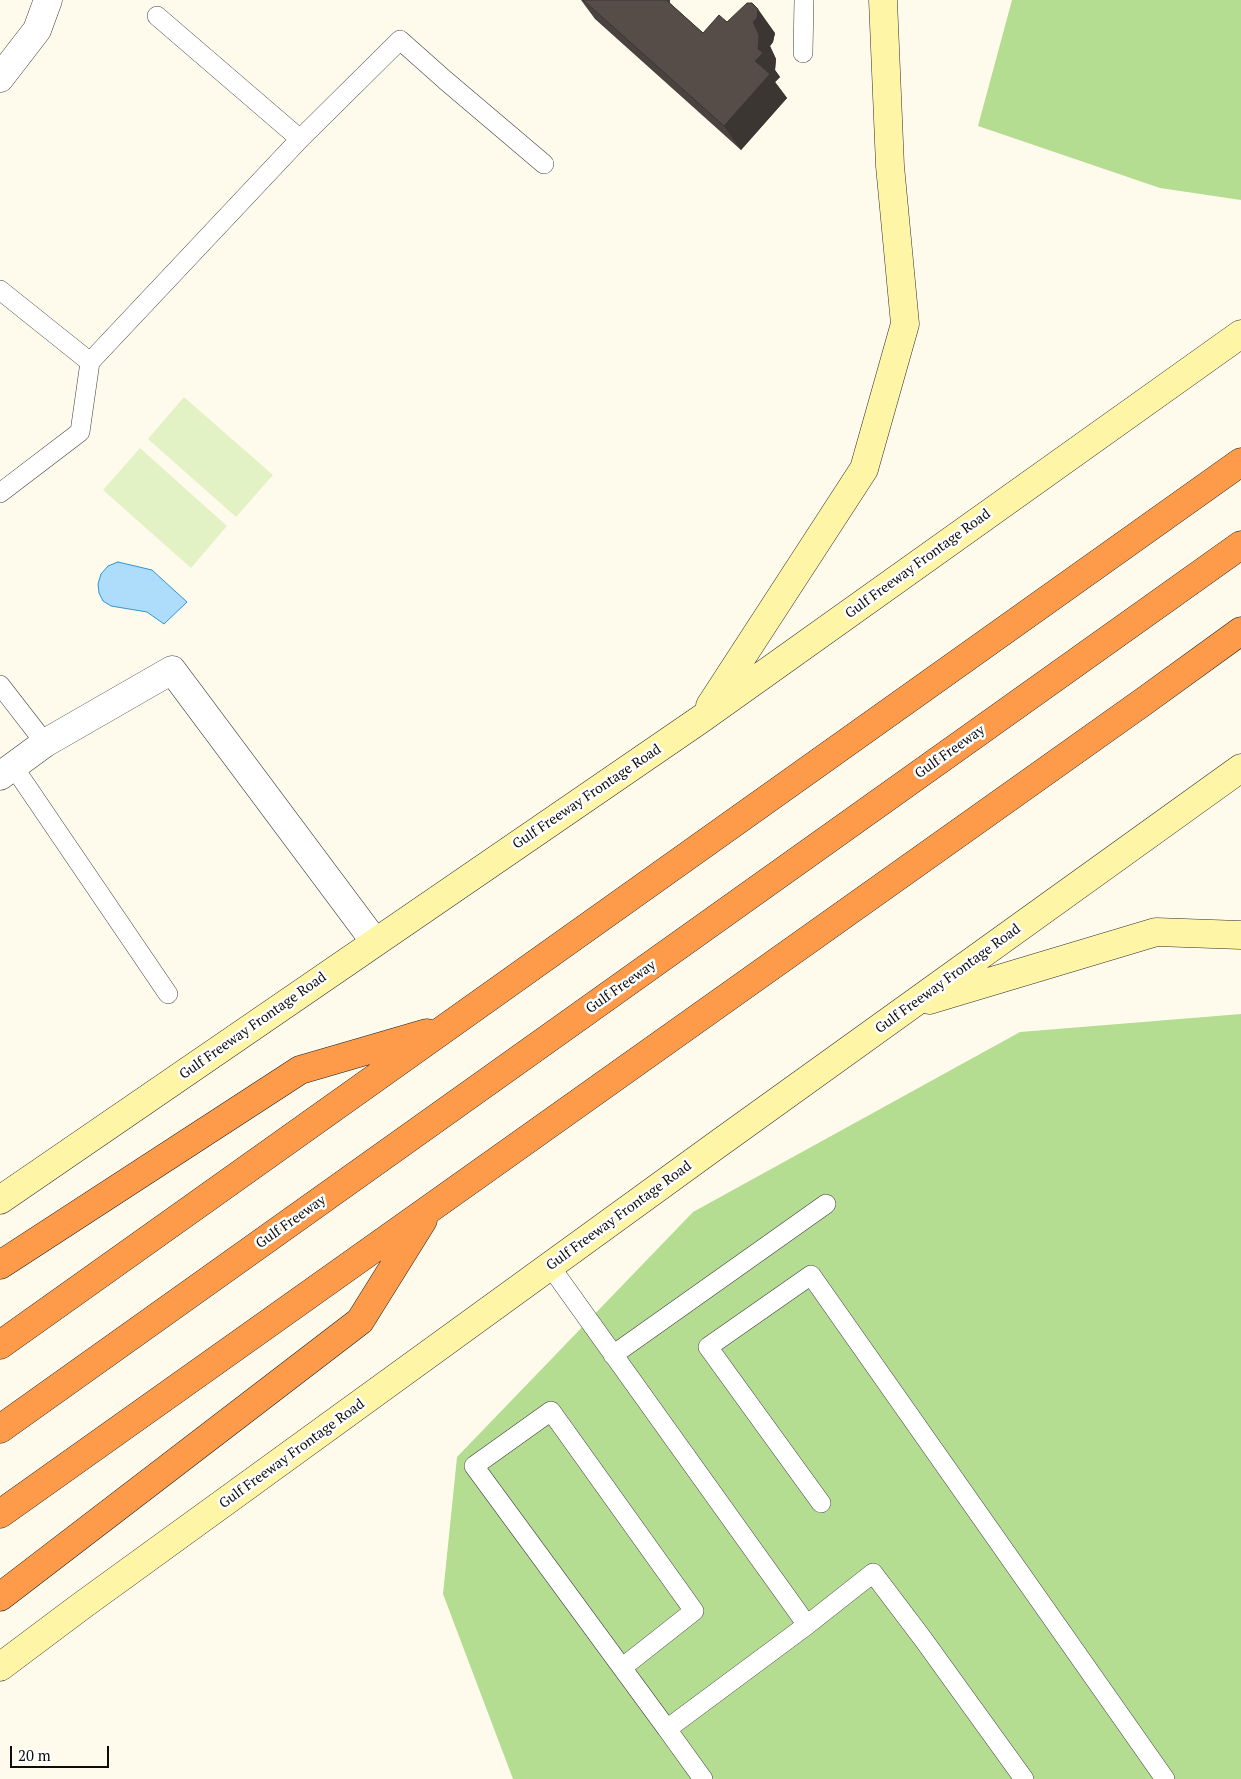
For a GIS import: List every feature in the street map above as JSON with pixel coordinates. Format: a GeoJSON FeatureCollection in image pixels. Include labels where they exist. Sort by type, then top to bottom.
{"type":"FeatureCollection","features":[{"type":"Feature","properties":{"kind":"highway"},"geometry":{"type":"LineString","coordinates":[[0,1345],[1241,462]]}},
{"type":"Feature","properties":{"kind":"highway","name":"Gulf Freeway"},"geometry":{"type":"LineString","coordinates":[[0,1429],[1241,545]]}},
{"type":"Feature","properties":{"kind":"highway"},"geometry":{"type":"LineString","coordinates":[[0,1514],[1241,630]]}},
{"type":"Feature","properties":{"kind":"highway"},"geometry":{"type":"LineString","coordinates":[[0,1265],[300,1070],[448,1027]]}},
{"type":"Feature","properties":{"kind":"highway"},"geometry":{"type":"LineString","coordinates":[[0,1597],[360,1321],[431,1208]]}},
{"type":"Feature","properties":{"kind":"main road"},"geometry":{"type":"LineString","coordinates":[[701,719],[864,469],[905,324],[890,166],[883,0]]}},
{"type":"Feature","properties":{"kind":"main road","name":"Gulf Freeway Frontage Road"},"geometry":{"type":"LineString","coordinates":[[0,1200],[701,719],[1241,334]]}},
{"type":"Feature","properties":{"kind":"main road","name":"Gulf Freeway Frontage Road"},"geometry":{"type":"LineString","coordinates":[[0,1667],[550,1266],[1241,768]]}},
{"type":"Feature","properties":{"kind":"main road"},"geometry":{"type":"LineString","coordinates":[[909,1006],[1156,932],[1241,936]]}},
{"type":"Feature","properties":{"kind":"street"},"geometry":{"type":"LineString","coordinates":[[0,78],[37,30],[48,0]]}},
{"type":"Feature","properties":{"kind":"street"},"geometry":{"type":"LineString","coordinates":[[7,772],[45,743],[172,670],[375,942]]}},
{"type":"Feature","properties":{"kind":"lane"},"geometry":{"type":"LineString","coordinates":[[803,53],[804,0]]}},
{"type":"Feature","properties":{"kind":"lane"},"geometry":{"type":"LineString","coordinates":[[157,16],[300,140]]}},
{"type":"Feature","properties":{"kind":"lane"},"geometry":{"type":"LineString","coordinates":[[0,493],[80,432],[90,362],[300,140],[400,40],[544,164]]}},
{"type":"Feature","properties":{"kind":"lane"},"geometry":{"type":"LineString","coordinates":[[0,290],[90,362]]}},
{"type":"Feature","properties":{"kind":"lane"},"geometry":{"type":"LineString","coordinates":[[0,686],[45,743]]}},
{"type":"Feature","properties":{"kind":"lane"},"geometry":{"type":"LineString","coordinates":[[7,772],[168,994]]}},
{"type":"Feature","properties":{"kind":"lane"},"geometry":{"type":"LineString","coordinates":[[613,1355],[826,1204]]}},
{"type":"Feature","properties":{"kind":"lane"},"geometry":{"type":"LineString","coordinates":[[550,1266],[807,1625]]}},
{"type":"Feature","properties":{"kind":"lane"},"geometry":{"type":"LineString","coordinates":[[821,1503],[708,1347],[811,1275],[1165,1779]]}},
{"type":"Feature","properties":{"kind":"lane"},"geometry":{"type":"LineString","coordinates":[[623,1667],[694,1611],[551,1411],[474,1466],[623,1667],[703,1779]]}},
{"type":"Feature","properties":{"kind":"lane"},"geometry":{"type":"LineString","coordinates":[[667,1729],[807,1625],[873,1573],[1024,1779]]}},
{"type":"Feature","properties":{"kind":"green space"},"geometry":{"type":"Polygon","coordinates":[[[1012,0],[1241,0],[1241,200],[1160,188],[978,126],[1012,0]]]}},
{"type":"Feature","properties":{"kind":"green space"},"geometry":{"type":"Polygon","coordinates":[[[184,397],[273,475],[236,517],[148,439],[184,397]]]}},
{"type":"Feature","properties":{"kind":"green space"},"geometry":{"type":"Polygon","coordinates":[[[140,448],[227,526],[191,568],[103,490],[140,448]]]}},
{"type":"Feature","properties":{"kind":"green space"},"geometry":{"type":"Polygon","coordinates":[[[1241,1014],[1241,1779],[513,1779],[443,1594],[457,1457],[693,1212],[1020,1032],[1241,1014]]]}},
{"type":"Feature","properties":{"kind":"water"},"geometry":{"type":"Polygon","coordinates":[[[118,562],[152,570],[187,602],[164,624],[147,612],[111,606],[103,601],[99,593],[98,584],[101,574],[108,566],[118,562]]]}},
{"type":"Feature","properties":{"kind":"building"},"geometry":{"type":"Polygon","coordinates":[[[583,0],[666,0],[703,33],[719,15],[727,22],[747,3],[752,3],[758,9],[757,18],[753,22],[759,35],[758,49],[763,53],[755,61],[770,74],[724,126],[583,0]]]}}]}
